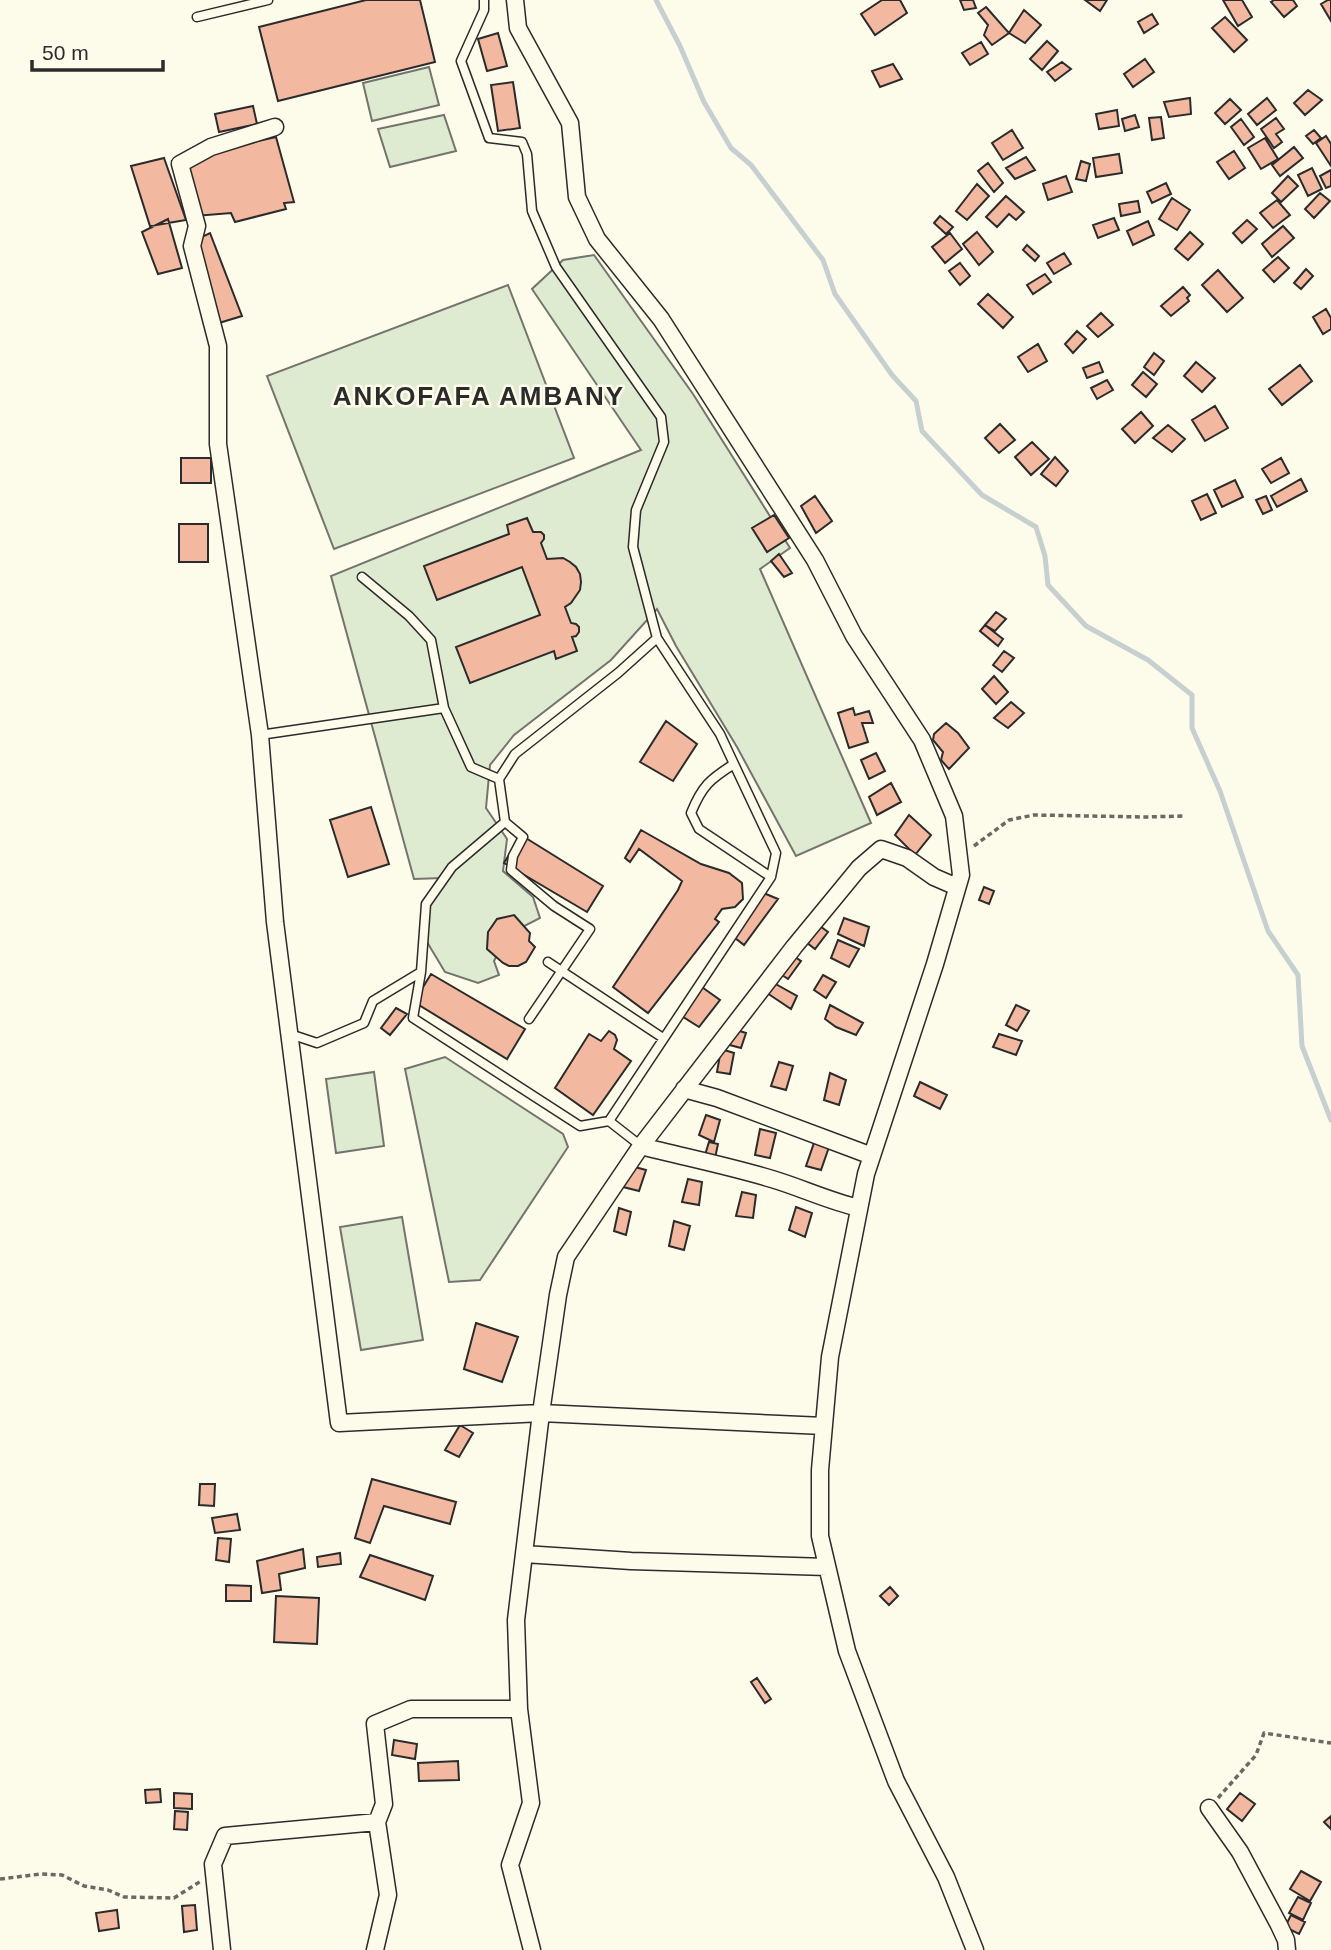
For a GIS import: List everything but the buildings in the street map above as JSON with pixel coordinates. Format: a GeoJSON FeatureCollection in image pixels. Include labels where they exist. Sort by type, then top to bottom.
{"type":"FeatureCollection","features":[{"type":"Feature","properties":{"kind":"street"},"geometry":{"type":"LineString","coordinates":[[515,0],[518,28],[570,123],[577,197],[597,239],[661,319],[815,560],[854,636],[922,740],[954,816],[961,875],[866,1174],[830,1357],[820,1470],[820,1536],[847,1651],[895,1781],[946,1877],[975,1950]]}},
{"type":"Feature","properties":{"kind":"street"},"geometry":{"type":"LineString","coordinates":[[275,127],[211,147],[180,164],[197,226],[192,246],[218,346],[218,444],[260,735],[275,922],[339,1423],[541,1413],[824,1426]]}},
{"type":"Feature","properties":{"kind":"street"},"geometry":{"type":"LineString","coordinates":[[532,1950],[510,1865],[531,1803],[519,1709],[516,1620],[541,1413],[566,1258],[641,1146],[794,947],[859,868],[881,849],[907,858],[934,877],[957,887]]}},
{"type":"Feature","properties":{"kind":"street"},"geometry":{"type":"LineString","coordinates":[[684,1089],[717,1098],[872,1156]]}},
{"type":"Feature","properties":{"kind":"street"},"geometry":{"type":"LineString","coordinates":[[641,1146],[758,1175],[859,1208]]}},
{"type":"Feature","properties":{"kind":"street"},"geometry":{"type":"LineString","coordinates":[[524,1554],[631,1561],[827,1567]]}},
{"type":"Feature","properties":{"kind":"street"},"geometry":{"type":"LineString","coordinates":[[375,1950],[388,1895],[377,1822],[384,1804],[375,1724],[411,1709],[519,1709]]}},
{"type":"Feature","properties":{"kind":"street"},"geometry":{"type":"LineString","coordinates":[[1209,1808],[1240,1852],[1279,1925],[1287,1950]]}},
{"type":"Feature","properties":{"kind":"street"},"geometry":{"type":"LineString","coordinates":[[222,1950],[213,1864],[225,1836],[377,1822]]}},
{"type":"Feature","properties":{"kind":"lane"},"geometry":{"type":"LineString","coordinates":[[197,17],[268,0]]}},
{"type":"Feature","properties":{"kind":"lane"},"geometry":{"type":"LineString","coordinates":[[484,0],[484,10],[461,61],[489,138],[522,142],[527,154],[533,211],[556,267],[661,417],[664,442],[636,510],[633,547],[657,638],[720,734],[776,853],[771,877],[608,1121],[580,1126],[413,1018],[421,972],[426,904],[452,867],[505,822]]}},
{"type":"Feature","properties":{"kind":"lane"},"geometry":{"type":"LineString","coordinates":[[362,577],[409,616],[431,640],[444,708],[471,767],[499,779]]}},
{"type":"Feature","properties":{"kind":"lane"},"geometry":{"type":"LineString","coordinates":[[529,1019],[590,929],[554,906],[511,870],[513,856],[523,837],[505,822],[499,779],[515,754],[618,673],[657,638]]}},
{"type":"Feature","properties":{"kind":"lane"},"geometry":{"type":"LineString","coordinates":[[260,735],[444,708]]}},
{"type":"Feature","properties":{"kind":"lane"},"geometry":{"type":"LineString","coordinates":[[734,764],[713,777],[699,793],[691,813],[699,829],[771,877]]}},
{"type":"Feature","properties":{"kind":"lane"},"geometry":{"type":"LineString","coordinates":[[548,962],[663,1038]]}},
{"type":"Feature","properties":{"kind":"lane"},"geometry":{"type":"LineString","coordinates":[[290,1034],[317,1044],[364,1023],[373,1001],[421,972]]}},
{"type":"Feature","properties":{"kind":"lane"},"geometry":{"type":"LineString","coordinates":[[608,1121],[641,1146]]}},
{"type":"Feature","properties":{"kind":"path"},"geometry":{"type":"LineString","coordinates":[[958,858],[1009,820],[1034,815],[1183,816]]}},
{"type":"Feature","properties":{"kind":"path"},"geometry":{"type":"LineString","coordinates":[[1209,1808],[1256,1755],[1264,1733],[1331,1743]]}},
{"type":"Feature","properties":{"kind":"path"},"geometry":{"type":"LineString","coordinates":[[0,1880],[41,1874],[62,1875],[84,1886],[108,1890],[124,1897],[174,1898],[214,1872]]}},
{"type":"Feature","properties":{"kind":"green space"},"geometry":{"type":"Polygon","coordinates":[[[429,67],[439,105],[372,121],[363,83],[429,67]]]}},
{"type":"Feature","properties":{"kind":"green space"},"geometry":{"type":"Polygon","coordinates":[[[444,115],[456,151],[390,167],[378,129],[444,115]]]}},
{"type":"Feature","properties":{"kind":"green space"},"geometry":{"type":"Polygon","coordinates":[[[594,255],[693,394],[790,548],[760,569],[871,823],[796,856],[657,609],[611,660],[514,735],[490,765],[486,808],[507,839],[503,871],[533,897],[540,918],[507,935],[494,961],[499,975],[478,983],[445,972],[424,937],[427,900],[442,878],[414,879],[331,576],[641,450],[532,289],[563,260],[594,255]]]}},
{"type":"Feature","properties":{"kind":"green space"},"geometry":{"type":"Polygon","coordinates":[[[508,285],[574,458],[334,549],[267,376],[508,285]]]}},
{"type":"Feature","properties":{"kind":"green space"},"geometry":{"type":"Polygon","coordinates":[[[445,1057],[563,1134],[568,1147],[480,1280],[449,1282],[405,1069],[445,1057]]]}},
{"type":"Feature","properties":{"kind":"green space"},"geometry":{"type":"Polygon","coordinates":[[[374,1072],[384,1146],[336,1153],[326,1079],[374,1072]]]}},
{"type":"Feature","properties":{"kind":"green space"},"geometry":{"type":"Polygon","coordinates":[[[402,1217],[423,1340],[361,1350],[340,1227],[402,1217]]]}},
{"type":"Feature","properties":{"kind":"waterway"},"geometry":{"type":"LineString","coordinates":[[656,0],[680,46],[704,102],[731,148],[751,165],[823,260],[835,294],[892,375],[916,401],[922,431],[982,495],[1036,527],[1045,556],[1048,585],[1086,626],[1148,660],[1192,695],[1192,728],[1220,791],[1268,931],[1298,975],[1302,1046],[1331,1120]]}},
{"type":"Feature","properties":{"kind":"district","name":"ANKOFAFA AMBANY"},"geometry":{"type":"Point","coordinates":[479,396]}}]}
